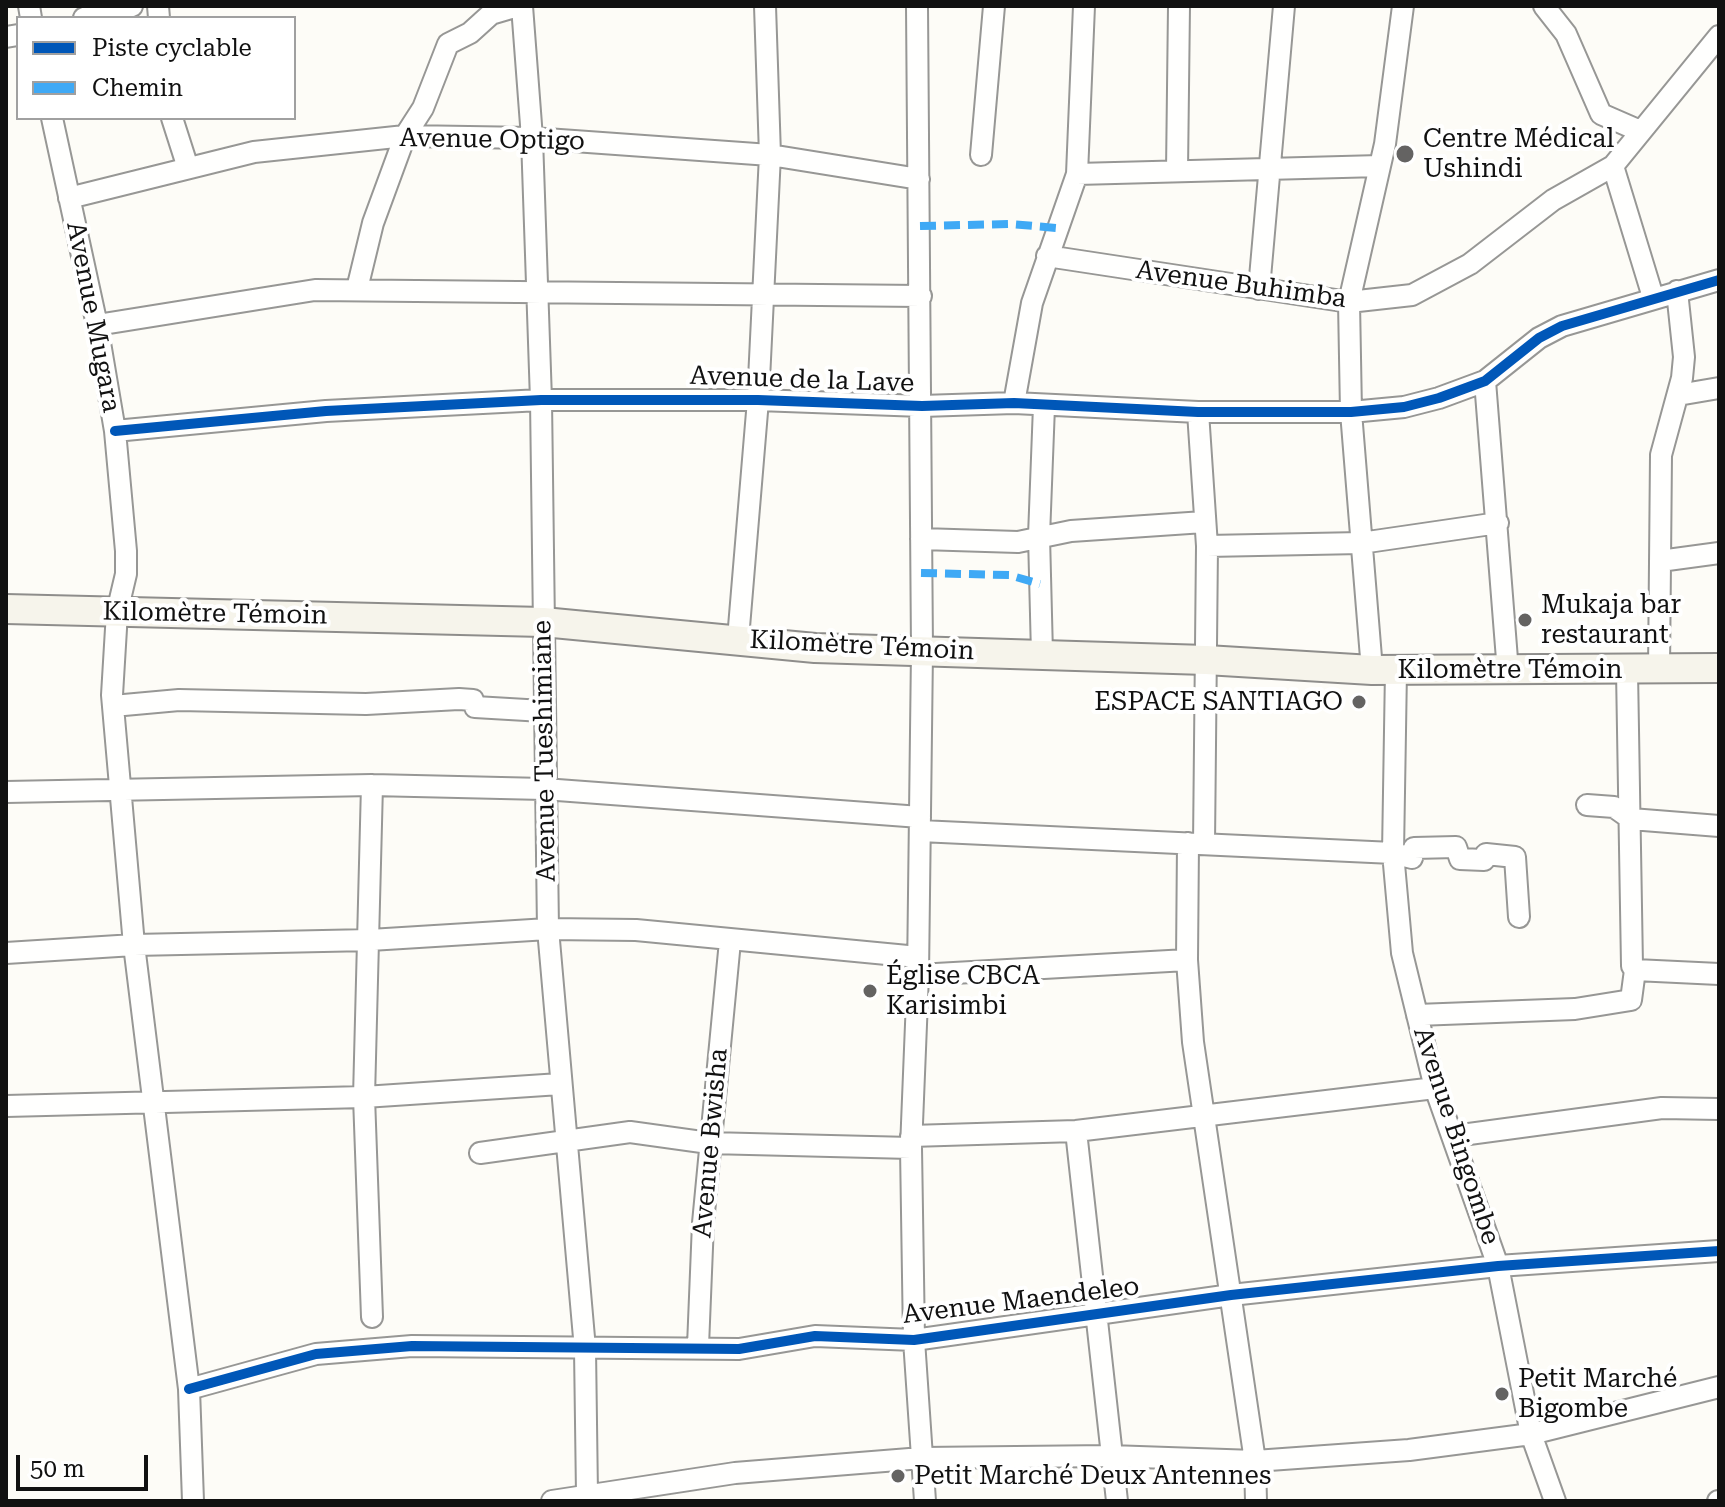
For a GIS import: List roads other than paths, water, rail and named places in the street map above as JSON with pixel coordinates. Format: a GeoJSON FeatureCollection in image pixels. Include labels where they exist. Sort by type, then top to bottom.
{"type":"FeatureCollection","features":[{"type":"Feature","properties":{"kind":"main road","name":"Kilomètre Témoin"},"geometry":{"type":"LineString","coordinates":[[6,609],[543,622],[815,648],[1206,660],[1384,670],[1508,672],[1719,668]]}},
{"type":"Feature","properties":{"kind":"street"},"geometry":{"type":"LineString","coordinates":[[92,16],[132,6]]}},
{"type":"Feature","properties":{"kind":"street"},"geometry":{"type":"LineString","coordinates":[[357,289],[373,223],[405,136],[423,108],[448,44],[470,33],[491,14],[520,6]]}},
{"type":"Feature","properties":{"kind":"street","name":"Avenue Tueshimiane"},"geometry":{"type":"LineString","coordinates":[[520,6],[532,138],[541,400],[548,929],[560,1084],[569,1139],[585,1349],[587,1495]]}},
{"type":"Feature","properties":{"kind":"street"},"geometry":{"type":"LineString","coordinates":[[738,639],[758,400],[770,155],[765,6]]}},
{"type":"Feature","properties":{"kind":"street"},"geometry":{"type":"LineString","coordinates":[[917,6],[922,651],[918,966],[911,1142],[914,1340],[925,1501]]}},
{"type":"Feature","properties":{"kind":"street"},"geometry":{"type":"LineString","coordinates":[[981,155],[994,6]]}},
{"type":"Feature","properties":{"kind":"street"},"geometry":{"type":"LineString","coordinates":[[1014,403],[1032,303],[1077,174],[1084,6]]}},
{"type":"Feature","properties":{"kind":"street"},"geometry":{"type":"LineString","coordinates":[[1177,171],[1179,6]]}},
{"type":"Feature","properties":{"kind":"street"},"geometry":{"type":"LineString","coordinates":[[1259,289],[1284,6]]}},
{"type":"Feature","properties":{"kind":"street","name":"Avenue Bingombe"},"geometry":{"type":"LineString","coordinates":[[1403,6],[1399,58],[1380,166],[1349,302],[1351,412],[1361,543],[1384,670],[1393,853],[1402,953],[1435,1088],[1498,1266],[1531,1434],[1555,1501]]}},
{"type":"Feature","properties":{"kind":"street"},"geometry":{"type":"LineString","coordinates":[[1544,6],[1566,34],[1601,114],[1640,131]]}},
{"type":"Feature","properties":{"kind":"street","name":"Avenue Buhimba"},"geometry":{"type":"LineString","coordinates":[[1047,256],[1349,302],[1412,295],[1440,283],[1553,200],[1613,166],[1719,36]]}},
{"type":"Feature","properties":{"kind":"street","name":"Avenue Mugara"},"geometry":{"type":"LineString","coordinates":[[52,120],[97,325],[115,431],[126,574],[117,612],[113,706],[134,945],[189,1389],[193,1501]]}},
{"type":"Feature","properties":{"kind":"street"},"geometry":{"type":"LineString","coordinates":[[173,120],[188,168]]}},
{"type":"Feature","properties":{"kind":"street","name":"Avenue Optigo"},"geometry":{"type":"LineString","coordinates":[[69,198],[254,152],[405,136],[532,138],[770,155],[919,179]]}},
{"type":"Feature","properties":{"kind":"street"},"geometry":{"type":"LineString","coordinates":[[1077,174],[1380,166]]}},
{"type":"Feature","properties":{"kind":"street"},"geometry":{"type":"LineString","coordinates":[[1613,166],[1653,297]]}},
{"type":"Feature","properties":{"kind":"street"},"geometry":{"type":"LineString","coordinates":[[1508,672],[1485,381],[1539,338],[1562,326],[1719,280]]}},
{"type":"Feature","properties":{"kind":"street"},"geometry":{"type":"LineString","coordinates":[[97,325],[315,290],[921,296]]}},
{"type":"Feature","properties":{"kind":"street"},"geometry":{"type":"LineString","coordinates":[[1659,670],[1661,455],[1678,395],[1684,357],[1677,291]]}},
{"type":"Feature","properties":{"kind":"street","name":"Avenue de la Lave"},"geometry":{"type":"LineString","coordinates":[[115,431],[326,411],[541,400],[758,400],[922,406],[1014,403],[1198,412],[1351,412],[1404,407],[1485,381]]}},
{"type":"Feature","properties":{"kind":"street"},"geometry":{"type":"LineString","coordinates":[[1678,395],[1719,388]]}},
{"type":"Feature","properties":{"kind":"street"},"geometry":{"type":"LineString","coordinates":[[1042,654],[1039,536],[1044,406]]}},
{"type":"Feature","properties":{"kind":"street"},"geometry":{"type":"LineString","coordinates":[[1198,412],[1207,546],[1206,660],[1187,960],[1203,1118],[1255,1461],[1256,1501]]}},
{"type":"Feature","properties":{"kind":"street"},"geometry":{"type":"LineString","coordinates":[[921,539],[1018,542],[1039,536],[1204,522]]}},
{"type":"Feature","properties":{"kind":"street"},"geometry":{"type":"LineString","coordinates":[[1207,546],[1361,543],[1498,523]]}},
{"type":"Feature","properties":{"kind":"street"},"geometry":{"type":"LineString","coordinates":[[1660,561],[1719,553]]}},
{"type":"Feature","properties":{"kind":"street"},"geometry":{"type":"LineString","coordinates":[[1417,1015],[1575,1009],[1631,1000],[1635,970],[1632,966],[1627,671]]}},
{"type":"Feature","properties":{"kind":"street"},"geometry":{"type":"LineString","coordinates":[[113,706],[179,700],[366,704],[459,699],[473,700],[475,707],[543,711]]}},
{"type":"Feature","properties":{"kind":"street"},"geometry":{"type":"LineString","coordinates":[[6,792],[372,785],[544,789],[920,824],[1393,853],[1412,858],[1414,848],[1456,847],[1460,859],[1484,860],[1486,854],[1515,857],[1519,917]]}},
{"type":"Feature","properties":{"kind":"street"},"geometry":{"type":"LineString","coordinates":[[372,785],[364,1097],[372,1317]]}},
{"type":"Feature","properties":{"kind":"street"},"geometry":{"type":"LineString","coordinates":[[1587,805],[1614,807],[1631,819],[1719,826]]}},
{"type":"Feature","properties":{"kind":"street"},"geometry":{"type":"LineString","coordinates":[[6,953],[134,945],[370,940],[548,929],[636,930],[918,966],[1187,960]]}},
{"type":"Feature","properties":{"kind":"street","name":"Avenue Bwisha"},"geometry":{"type":"LineString","coordinates":[[698,1346],[709,1143],[730,941]]}},
{"type":"Feature","properties":{"kind":"street"},"geometry":{"type":"LineString","coordinates":[[1635,970],[1719,974]]}},
{"type":"Feature","properties":{"kind":"street"},"geometry":{"type":"LineString","coordinates":[[6,1106],[364,1097],[560,1084]]}},
{"type":"Feature","properties":{"kind":"street"},"geometry":{"type":"LineString","coordinates":[[480,1153],[630,1132],[709,1143],[911,1142],[1076,1131],[1435,1088]]}},
{"type":"Feature","properties":{"kind":"street"},"geometry":{"type":"LineString","coordinates":[[1454,1136],[1667,1108],[1719,1109]]}},
{"type":"Feature","properties":{"kind":"street"},"geometry":{"type":"LineString","coordinates":[[1076,1131],[1117,1501]]}},
{"type":"Feature","properties":{"kind":"street","name":"Avenue Maendeleo"},"geometry":{"type":"LineString","coordinates":[[189,1389],[316,1354],[412,1346],[585,1349],[698,1346],[739,1349],[822,1336],[914,1340],[1231,1295],[1498,1266],[1719,1251]]}},
{"type":"Feature","properties":{"kind":"street"},"geometry":{"type":"LineString","coordinates":[[552,1501],[735,1473],[922,1458],[1110,1456],[1255,1461],[1409,1450],[1531,1434],[1719,1387]]}},
{"type":"Feature","properties":{"kind":"place","name":"Centre Médical Ushindi"},"geometry":{"type":"Point","coordinates":[1405,154]}},
{"type":"Feature","properties":{"kind":"place","name":"Mukaja bar restaurant"},"geometry":{"type":"Point","coordinates":[1525,620]}},
{"type":"Feature","properties":{"kind":"place","name":"ESPACE SANTIAGO"},"geometry":{"type":"Point","coordinates":[1359,702]}},
{"type":"Feature","properties":{"kind":"place","name":"Église CBCA Karisimbi"},"geometry":{"type":"Point","coordinates":[870,991]}},
{"type":"Feature","properties":{"kind":"place","name":"Petit Marché Bigombe"},"geometry":{"type":"Point","coordinates":[1502,1394]}},
{"type":"Feature","properties":{"kind":"place","name":"Petit Marché Deux Antennes"},"geometry":{"type":"Point","coordinates":[898,1476]}}]}
